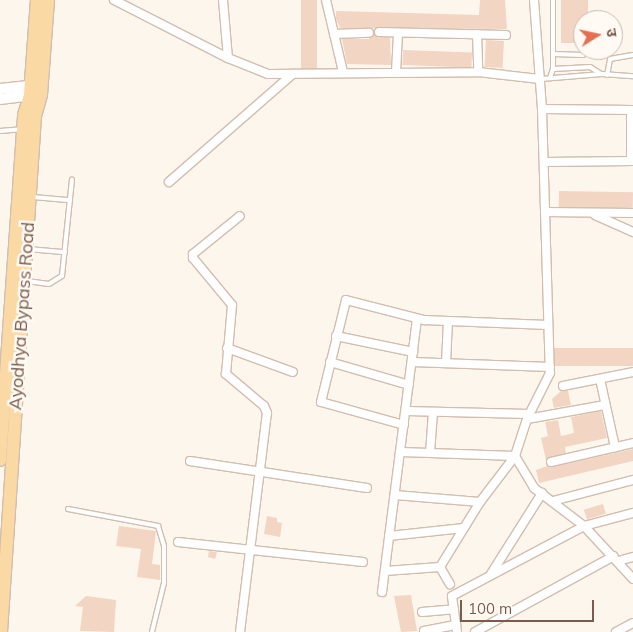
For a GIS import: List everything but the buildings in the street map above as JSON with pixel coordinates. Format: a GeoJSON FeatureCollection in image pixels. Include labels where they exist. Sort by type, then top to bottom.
{"type":"FeatureCollection","features":[{"type":"Feature","properties":{"kind":"main road","name":"Ayodhya Bypass Road"},"geometry":{"type":"LineString","coordinates":[[0,460],[5,333],[36,116],[37,0]]}},
{"type":"Feature","properties":{"kind":"main road","name":"Ayodhya Bypass Road"},"geometry":{"type":"LineString","coordinates":[[1,632],[6,489],[27,248],[23,129],[36,90],[48,0]]}},
{"type":"Feature","properties":{"kind":"street"},"geometry":{"type":"LineString","coordinates":[[114,0],[228,58],[268,74],[478,72],[540,78]]}},
{"type":"Feature","properties":{"kind":"street"},"geometry":{"type":"LineString","coordinates":[[222,0],[228,58]]}},
{"type":"Feature","properties":{"kind":"street"},"geometry":{"type":"LineString","coordinates":[[326,0],[343,72]]}},
{"type":"Feature","properties":{"kind":"street"},"geometry":{"type":"LineString","coordinates":[[440,567],[480,502],[515,456],[528,417],[550,373],[542,109],[534,0]]}},
{"type":"Feature","properties":{"kind":"street"},"geometry":{"type":"LineString","coordinates":[[379,32],[506,35]]}},
{"type":"Feature","properties":{"kind":"street"},"geometry":{"type":"LineString","coordinates":[[334,34],[368,33]]}},
{"type":"Feature","properties":{"kind":"street"},"geometry":{"type":"LineString","coordinates":[[396,72],[398,33]]}},
{"type":"Feature","properties":{"kind":"street"},"geometry":{"type":"LineString","coordinates":[[478,34],[478,72]]}},
{"type":"Feature","properties":{"kind":"street"},"geometry":{"type":"LineString","coordinates":[[169,182],[294,74]]}},
{"type":"Feature","properties":{"kind":"street"},"geometry":{"type":"LineString","coordinates":[[1,95],[36,90]]}},
{"type":"Feature","properties":{"kind":"street"},"geometry":{"type":"LineString","coordinates":[[542,109],[632,110],[632,161],[544,162]]}},
{"type":"Feature","properties":{"kind":"street"},"geometry":{"type":"LineString","coordinates":[[545,212],[633,213]]}},
{"type":"Feature","properties":{"kind":"street"},"geometry":{"type":"LineString","coordinates":[[591,213],[633,232]]}},
{"type":"Feature","properties":{"kind":"street"},"geometry":{"type":"LineString","coordinates":[[240,216],[193,254],[192,258],[232,305],[226,374],[264,406],[267,413],[240,632]]}},
{"type":"Feature","properties":{"kind":"street"},"geometry":{"type":"LineString","coordinates":[[404,425],[321,402],[346,300],[417,319],[548,325]]}},
{"type":"Feature","properties":{"kind":"street"},"geometry":{"type":"LineString","coordinates":[[382,592],[417,319]]}},
{"type":"Feature","properties":{"kind":"street"},"geometry":{"type":"LineString","coordinates":[[446,363],[448,321]]}},
{"type":"Feature","properties":{"kind":"street"},"geometry":{"type":"LineString","coordinates":[[336,336],[414,352]]}},
{"type":"Feature","properties":{"kind":"street"},"geometry":{"type":"LineString","coordinates":[[227,348],[293,372]]}},
{"type":"Feature","properties":{"kind":"street"},"geometry":{"type":"LineString","coordinates":[[330,362],[410,385]]}},
{"type":"Feature","properties":{"kind":"street"},"geometry":{"type":"LineString","coordinates":[[412,362],[550,367]]}},
{"type":"Feature","properties":{"kind":"street"},"geometry":{"type":"LineString","coordinates":[[563,386],[633,372]]}},
{"type":"Feature","properties":{"kind":"street"},"geometry":{"type":"LineString","coordinates":[[600,379],[615,447]]}},
{"type":"Feature","properties":{"kind":"street"},"geometry":{"type":"LineString","coordinates":[[406,411],[528,417],[605,405]]}},
{"type":"Feature","properties":{"kind":"street"},"geometry":{"type":"LineString","coordinates":[[430,453],[433,412]]}},
{"type":"Feature","properties":{"kind":"street"},"geometry":{"type":"LineString","coordinates":[[551,462],[633,443]]}},
{"type":"Feature","properties":{"kind":"street"},"geometry":{"type":"LineString","coordinates":[[401,452],[515,456]]}},
{"type":"Feature","properties":{"kind":"street"},"geometry":{"type":"LineString","coordinates":[[515,456],[526,477],[542,493],[584,526],[616,559],[633,580]]}},
{"type":"Feature","properties":{"kind":"street"},"geometry":{"type":"LineString","coordinates":[[190,461],[367,488]]}},
{"type":"Feature","properties":{"kind":"street"},"geometry":{"type":"LineString","coordinates":[[553,501],[633,480]]}},
{"type":"Feature","properties":{"kind":"street"},"geometry":{"type":"LineString","coordinates":[[490,576],[542,493]]}},
{"type":"Feature","properties":{"kind":"street"},"geometry":{"type":"LineString","coordinates":[[395,495],[480,502]]}},
{"type":"Feature","properties":{"kind":"street"},"geometry":{"type":"LineString","coordinates":[[424,631],[457,628],[452,596],[584,526],[633,513]]}},
{"type":"Feature","properties":{"kind":"street"},"geometry":{"type":"LineString","coordinates":[[389,536],[464,528]]}},
{"type":"Feature","properties":{"kind":"street"},"geometry":{"type":"LineString","coordinates":[[178,542],[363,562]]}},
{"type":"Feature","properties":{"kind":"street"},"geometry":{"type":"LineString","coordinates":[[475,632],[616,559],[633,557]]}},
{"type":"Feature","properties":{"kind":"street"},"geometry":{"type":"LineString","coordinates":[[385,571],[440,567]]}},
{"type":"Feature","properties":{"kind":"street"},"geometry":{"type":"LineString","coordinates":[[440,567],[450,584]]}},
{"type":"Feature","properties":{"kind":"street"},"geometry":{"type":"LineString","coordinates":[[422,612],[454,610]]}},
{"type":"Feature","properties":{"kind":"street"},"geometry":{"type":"LineString","coordinates":[[616,632],[633,623]]}},
{"type":"Feature","properties":{"kind":"lane"},"geometry":{"type":"LineString","coordinates":[[550,78],[554,69],[553,0]]}},
{"type":"Feature","properties":{"kind":"lane"},"geometry":{"type":"LineString","coordinates":[[553,54],[573,55]]}},
{"type":"Feature","properties":{"kind":"lane"},"geometry":{"type":"LineString","coordinates":[[607,75],[610,59],[633,55]]}},
{"type":"Feature","properties":{"kind":"lane"},"geometry":{"type":"LineString","coordinates":[[554,69],[590,66],[602,74]]}},
{"type":"Feature","properties":{"kind":"lane"},"geometry":{"type":"LineString","coordinates":[[540,78],[602,74],[633,76]]}},
{"type":"Feature","properties":{"kind":"lane"},"geometry":{"type":"LineString","coordinates":[[0,131],[23,129]]}},
{"type":"Feature","properties":{"kind":"lane"},"geometry":{"type":"LineString","coordinates":[[25,280],[49,284],[58,282],[62,276],[72,180]]}},
{"type":"Feature","properties":{"kind":"lane"},"geometry":{"type":"LineString","coordinates":[[25,196],[70,200]]}},
{"type":"Feature","properties":{"kind":"lane"},"geometry":{"type":"LineString","coordinates":[[27,248],[65,252]]}},
{"type":"Feature","properties":{"kind":"lane"},"geometry":{"type":"LineString","coordinates":[[68,509],[158,526],[164,546],[164,583],[152,632]]}}]}
